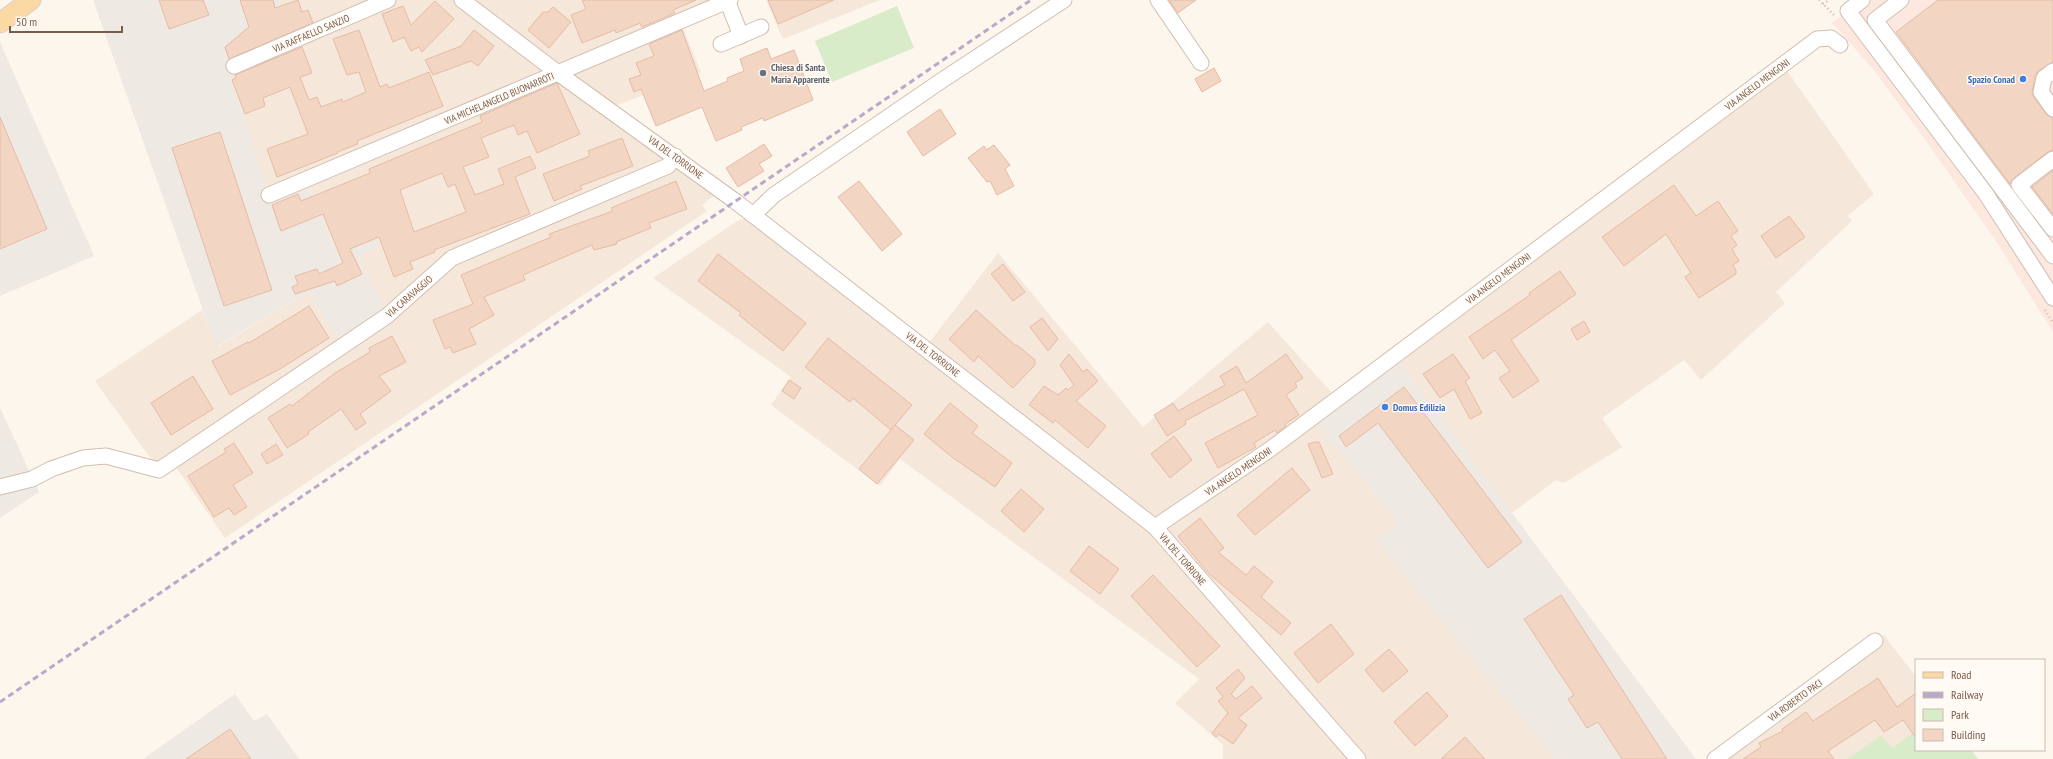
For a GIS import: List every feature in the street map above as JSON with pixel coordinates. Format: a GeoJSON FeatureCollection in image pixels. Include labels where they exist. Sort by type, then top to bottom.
{"type":"FeatureCollection","features":[{"type":"Feature","properties":{"kind":"main road"},"geometry":{"type":"LineString","coordinates":[[0,23],[31,0]]}},
{"type":"Feature","properties":{"kind":"street","name":"VIA RAFFAELLO SANZIO"},"geometry":{"type":"LineString","coordinates":[[234,66],[388,0]]}},
{"type":"Feature","properties":{"kind":"street","name":"VIA DEL TORRIONE"},"geometry":{"type":"LineString","coordinates":[[462,0],[558,73],[675,156],[753,215],[1155,527],[1358,759]]}},
{"type":"Feature","properties":{"kind":"street","name":"VIA MICHELANGELO BUONARROTI"},"geometry":{"type":"LineString","coordinates":[[269,196],[728,0]]}},
{"type":"Feature","properties":{"kind":"street"},"geometry":{"type":"LineString","coordinates":[[728,0],[741,36]]}},
{"type":"Feature","properties":{"kind":"street"},"geometry":{"type":"LineString","coordinates":[[753,215],[774,195],[941,81],[1064,0]]}},
{"type":"Feature","properties":{"kind":"street"},"geometry":{"type":"LineString","coordinates":[[1158,0],[1201,63]]}},
{"type":"Feature","properties":{"kind":"street"},"geometry":{"type":"LineString","coordinates":[[1862,0],[1848,11],[1986,194],[2053,298]]}},
{"type":"Feature","properties":{"kind":"street"},"geometry":{"type":"LineString","coordinates":[[1901,0],[1875,20],[2053,256]]}},
{"type":"Feature","properties":{"kind":"street"},"geometry":{"type":"LineString","coordinates":[[721,44],[761,27]]}},
{"type":"Feature","properties":{"kind":"street","name":"VIA ANGELO MENGONI"},"geometry":{"type":"LineString","coordinates":[[1155,527],[1270,450],[1817,39],[1831,38],[1840,45]]}},
{"type":"Feature","properties":{"kind":"street"},"geometry":{"type":"LineString","coordinates":[[2053,71],[2044,78],[2041,92],[2053,109]]}},
{"type":"Feature","properties":{"kind":"street","name":"VIA CARAVAGGIO"},"geometry":{"type":"LineString","coordinates":[[0,487],[32,479],[51,469],[83,458],[106,456],[159,470],[387,316],[452,258],[668,166],[675,156]]}},
{"type":"Feature","properties":{"kind":"street"},"geometry":{"type":"LineString","coordinates":[[2053,159],[2019,185],[2053,229]]}},
{"type":"Feature","properties":{"kind":"street","name":"VIA ROBERTO PACI"},"geometry":{"type":"LineString","coordinates":[[1715,759],[1875,641]]}},
{"type":"Feature","properties":{"kind":"path"},"geometry":{"type":"LineString","coordinates":[[1823,4],[1829,0]]}},
{"type":"Feature","properties":{"kind":"shaded area"},"geometry":{"type":"Polygon","coordinates":[[[93,0],[278,0],[281,10],[273,14],[284,45],[228,69],[269,195],[306,180],[338,255],[376,239],[379,245],[359,258],[387,316],[343,345],[308,292],[216,347],[93,0]]]}},
{"type":"Feature","properties":{"kind":"shaded area"},"geometry":{"type":"Polygon","coordinates":[[[278,0],[730,0],[680,21],[701,72],[608,109],[721,190],[702,205],[707,211],[225,538],[176,467],[154,463],[95,381],[202,310],[217,347],[308,292],[343,345],[359,258],[379,245],[338,255],[306,180],[269,195],[228,69],[273,13],[281,10],[278,0]]]}},
{"type":"Feature","properties":{"kind":"shaded area"},"geometry":{"type":"Polygon","coordinates":[[[766,0],[880,0],[783,39],[766,0]]]}},
{"type":"Feature","properties":{"kind":"shaded area"},"geometry":{"type":"Polygon","coordinates":[[[1862,0],[2053,0],[2053,332],[1994,238],[1923,137],[1873,69],[1832,23],[1862,0]]]}},
{"type":"Feature","properties":{"kind":"shaded area"},"geometry":{"type":"Polygon","coordinates":[[[0,42],[94,256],[0,296],[0,42]]]}},
{"type":"Feature","properties":{"kind":"shaded area"},"geometry":{"type":"Polygon","coordinates":[[[1785,68],[1874,194],[1848,216],[1852,221],[1776,292],[1785,303],[1701,380],[1684,360],[1602,418],[1622,447],[1564,483],[1556,480],[1512,513],[1397,359],[1785,68]]]}},
{"type":"Feature","properties":{"kind":"shaded area"},"geometry":{"type":"Polygon","coordinates":[[[753,215],[925,348],[998,253],[1143,427],[1268,322],[1331,392],[1307,412],[1398,523],[1377,541],[1555,759],[1223,759],[1223,745],[1175,703],[1199,679],[900,459],[880,486],[771,405],[791,377],[653,278],[737,221],[753,215]]]}},
{"type":"Feature","properties":{"kind":"shaded area"},"geometry":{"type":"Polygon","coordinates":[[[1397,359],[1696,759],[1555,759],[1376,541],[1398,523],[1315,422],[1397,359]]]}},
{"type":"Feature","properties":{"kind":"shaded area"},"geometry":{"type":"Polygon","coordinates":[[[0,408],[39,492],[0,518],[0,408]]]}},
{"type":"Feature","properties":{"kind":"shaded area"},"geometry":{"type":"Polygon","coordinates":[[[1884,635],[1915,676],[1915,751],[1972,751],[1978,759],[1715,759],[1884,635]]]}},
{"type":"Feature","properties":{"kind":"shaded area"},"geometry":{"type":"Polygon","coordinates":[[[235,694],[254,721],[267,714],[299,759],[143,759],[235,694]]]}},
{"type":"Feature","properties":{"kind":"green space"},"geometry":{"type":"Polygon","coordinates":[[[897,6],[914,48],[832,82],[815,41],[897,6]]]}},
{"type":"Feature","properties":{"kind":"green space"},"geometry":{"type":"Polygon","coordinates":[[[1915,732],[1915,751],[1972,751],[1978,759],[1847,759],[1881,736],[1892,748],[1915,732]]]}},
{"type":"Feature","properties":{"kind":"building"},"geometry":{"type":"Polygon","coordinates":[[[159,0],[203,0],[209,15],[169,29],[159,0]]]}},
{"type":"Feature","properties":{"kind":"building"},"geometry":{"type":"Polygon","coordinates":[[[240,0],[273,0],[275,8],[298,0],[302,12],[308,10],[313,23],[229,59],[225,47],[249,27],[240,0]]]}},
{"type":"Feature","properties":{"kind":"building"},"geometry":{"type":"Polygon","coordinates":[[[582,0],[696,0],[673,10],[675,13],[642,27],[640,23],[616,33],[615,30],[582,43],[571,15],[586,9],[582,0]]]}},
{"type":"Feature","properties":{"kind":"building"},"geometry":{"type":"Polygon","coordinates":[[[768,0],[834,0],[778,24],[768,0]]]}},
{"type":"Feature","properties":{"kind":"building"},"geometry":{"type":"Polygon","coordinates":[[[1169,0],[1196,0],[1178,13],[1169,0]]]}},
{"type":"Feature","properties":{"kind":"building"},"geometry":{"type":"Polygon","coordinates":[[[1938,0],[2053,0],[2053,62],[2038,71],[2035,76],[2032,94],[2046,114],[2053,118],[2053,150],[2048,152],[2014,178],[2010,184],[1896,32],[1938,0]]]}},
{"type":"Feature","properties":{"kind":"building"},"geometry":{"type":"Polygon","coordinates":[[[435,1],[454,19],[422,52],[419,47],[411,51],[404,37],[393,42],[382,14],[403,6],[411,25],[435,1]]]}},
{"type":"Feature","properties":{"kind":"building"},"geometry":{"type":"Polygon","coordinates":[[[553,7],[571,22],[549,48],[528,30],[543,12],[548,12],[553,7]]]}},
{"type":"Feature","properties":{"kind":"building"},"geometry":{"type":"Polygon","coordinates":[[[359,30],[380,87],[387,84],[389,88],[429,72],[443,106],[357,141],[358,144],[337,152],[338,153],[277,177],[267,149],[308,134],[290,87],[263,98],[265,106],[245,114],[232,80],[236,78],[235,75],[302,47],[312,73],[300,77],[309,100],[317,97],[321,107],[342,99],[343,102],[366,92],[359,72],[347,75],[333,39],[359,30]]]}},
{"type":"Feature","properties":{"kind":"building"},"geometry":{"type":"Polygon","coordinates":[[[474,30],[494,46],[478,66],[471,61],[433,75],[425,60],[461,46],[474,30]]]}},
{"type":"Feature","properties":{"kind":"building"},"geometry":{"type":"Polygon","coordinates":[[[682,30],[704,91],[728,81],[727,78],[744,71],[740,59],[767,48],[771,59],[794,50],[813,100],[764,121],[763,118],[741,127],[742,130],[716,141],[702,107],[656,126],[641,89],[634,92],[629,79],[641,75],[636,63],[654,56],[649,44],[682,30]]]}},
{"type":"Feature","properties":{"kind":"building"},"geometry":{"type":"Polygon","coordinates":[[[1214,68],[1221,81],[1202,92],[1195,79],[1214,68]]]}},
{"type":"Feature","properties":{"kind":"building"},"geometry":{"type":"Polygon","coordinates":[[[557,83],[580,134],[537,153],[527,131],[518,135],[514,125],[481,138],[489,157],[463,167],[475,195],[504,184],[498,169],[530,156],[536,168],[515,177],[530,214],[434,250],[435,252],[410,262],[413,269],[394,277],[379,237],[350,249],[362,274],[337,286],[335,281],[295,294],[292,287],[298,284],[295,276],[317,269],[319,274],[343,263],[323,214],[281,231],[272,205],[298,194],[301,201],[370,173],[369,169],[482,122],[480,116],[557,83]],[[442,173],[400,190],[414,232],[466,212],[455,184],[448,187],[442,173]]]}},
{"type":"Feature","properties":{"kind":"building"},"geometry":{"type":"Polygon","coordinates":[[[940,109],[956,134],[923,156],[907,132],[940,109]]]}},
{"type":"Feature","properties":{"kind":"building"},"geometry":{"type":"Polygon","coordinates":[[[0,117],[47,229],[0,249],[0,117]]]}},
{"type":"Feature","properties":{"kind":"building"},"geometry":{"type":"Polygon","coordinates":[[[220,132],[272,290],[224,306],[172,148],[220,132]]]}},
{"type":"Feature","properties":{"kind":"building"},"geometry":{"type":"Polygon","coordinates":[[[622,138],[633,166],[580,186],[582,189],[554,201],[543,174],[590,156],[588,151],[622,138]]]}},
{"type":"Feature","properties":{"kind":"building"},"geometry":{"type":"Polygon","coordinates":[[[764,144],[772,156],[759,164],[764,171],[738,187],[726,168],[764,144]]]}},
{"type":"Feature","properties":{"kind":"building"},"geometry":{"type":"Polygon","coordinates":[[[994,145],[1010,165],[1005,169],[1014,186],[997,195],[990,181],[987,182],[968,158],[984,146],[986,150],[994,145]]]}},
{"type":"Feature","properties":{"kind":"building"},"geometry":{"type":"Polygon","coordinates":[[[2053,170],[2053,214],[2032,187],[2053,170]]]}},
{"type":"Feature","properties":{"kind":"building"},"geometry":{"type":"Polygon","coordinates":[[[676,181],[687,209],[649,223],[651,228],[616,242],[617,244],[594,250],[592,245],[523,275],[525,280],[484,297],[494,315],[469,329],[476,344],[453,353],[450,347],[445,349],[433,320],[473,304],[461,275],[551,237],[549,234],[613,211],[611,208],[676,181]]]}},
{"type":"Feature","properties":{"kind":"building"},"geometry":{"type":"Polygon","coordinates":[[[859,181],[902,234],[882,251],[838,197],[859,181]]]}},
{"type":"Feature","properties":{"kind":"building"},"geometry":{"type":"Polygon","coordinates":[[[1674,185],[1696,216],[1718,201],[1738,231],[1731,236],[1737,245],[1732,249],[1739,261],[1733,265],[1736,270],[1736,274],[1699,298],[1685,277],[1691,273],[1666,234],[1624,266],[1602,237],[1674,185]]]}},
{"type":"Feature","properties":{"kind":"building"},"geometry":{"type":"Polygon","coordinates":[[[1789,216],[1805,237],[1776,258],[1761,236],[1789,216]]]}},
{"type":"Feature","properties":{"kind":"building"},"geometry":{"type":"Polygon","coordinates":[[[718,254],[806,323],[783,351],[739,315],[741,313],[698,281],[718,254]]]}},
{"type":"Feature","properties":{"kind":"building"},"geometry":{"type":"Polygon","coordinates":[[[1003,264],[1025,292],[1013,301],[991,274],[1003,264]]]}},
{"type":"Feature","properties":{"kind":"building"},"geometry":{"type":"Polygon","coordinates":[[[1560,271],[1576,294],[1511,340],[1539,381],[1513,398],[1499,378],[1510,371],[1495,350],[1483,359],[1469,337],[1530,295],[1529,293],[1560,271]]]}},
{"type":"Feature","properties":{"kind":"building"},"geometry":{"type":"Polygon","coordinates":[[[309,306],[329,338],[280,369],[230,395],[212,361],[248,342],[249,343],[309,306]]]}},
{"type":"Feature","properties":{"kind":"building"},"geometry":{"type":"Polygon","coordinates":[[[976,310],[1016,346],[1017,345],[1035,360],[1035,365],[1013,388],[978,356],[974,362],[949,339],[976,310]]]}},
{"type":"Feature","properties":{"kind":"building"},"geometry":{"type":"Polygon","coordinates":[[[1042,318],[1058,339],[1048,351],[1030,327],[1042,318]]]}},
{"type":"Feature","properties":{"kind":"building"},"geometry":{"type":"Polygon","coordinates":[[[1584,321],[1590,332],[1577,340],[1571,329],[1584,321]]]}},
{"type":"Feature","properties":{"kind":"building"},"geometry":{"type":"Polygon","coordinates":[[[392,336],[406,362],[379,376],[391,391],[360,414],[366,423],[356,430],[341,409],[308,432],[309,434],[287,448],[268,418],[290,404],[292,406],[335,373],[370,352],[369,348],[392,336]]]}},
{"type":"Feature","properties":{"kind":"building"},"geometry":{"type":"Polygon","coordinates":[[[828,338],[912,405],[891,430],[853,398],[850,402],[805,367],[828,338]]]}},
{"type":"Feature","properties":{"kind":"building"},"geometry":{"type":"Polygon","coordinates":[[[1069,354],[1083,372],[1087,369],[1098,381],[1076,401],[1106,426],[1088,448],[1055,420],[1053,423],[1029,405],[1044,386],[1058,395],[1066,388],[1068,390],[1074,385],[1060,365],[1069,354]]]}},
{"type":"Feature","properties":{"kind":"building"},"geometry":{"type":"Polygon","coordinates":[[[1286,354],[1303,378],[1295,383],[1297,387],[1286,395],[1299,415],[1285,424],[1286,426],[1277,433],[1275,430],[1254,443],[1256,447],[1218,468],[1205,443],[1258,415],[1244,389],[1185,421],[1186,424],[1167,436],[1154,415],[1173,403],[1178,411],[1225,385],[1220,376],[1237,366],[1246,383],[1286,354]]]}},
{"type":"Feature","properties":{"kind":"building"},"geometry":{"type":"Polygon","coordinates":[[[1453,354],[1470,378],[1465,381],[1482,413],[1470,419],[1454,389],[1440,398],[1423,374],[1453,354]]]}},
{"type":"Feature","properties":{"kind":"building"},"geometry":{"type":"Polygon","coordinates":[[[193,376],[213,409],[171,435],[151,403],[193,376]]]}},
{"type":"Feature","properties":{"kind":"building"},"geometry":{"type":"Polygon","coordinates":[[[789,380],[801,388],[794,399],[782,391],[789,380]]]}},
{"type":"Feature","properties":{"kind":"building"},"geometry":{"type":"Polygon","coordinates":[[[1404,387],[1522,542],[1488,568],[1378,423],[1346,447],[1339,436],[1404,387]]]}},
{"type":"Feature","properties":{"kind":"building"},"geometry":{"type":"Polygon","coordinates":[[[950,403],[978,426],[972,433],[1012,463],[995,487],[952,457],[924,434],[950,403]]]}},
{"type":"Feature","properties":{"kind":"building"},"geometry":{"type":"Polygon","coordinates":[[[895,425],[914,440],[877,484],[859,469],[895,425]]]}},
{"type":"Feature","properties":{"kind":"building"},"geometry":{"type":"Polygon","coordinates":[[[1174,436],[1192,460],[1170,478],[1151,454],[1174,436]]]}},
{"type":"Feature","properties":{"kind":"building"},"geometry":{"type":"Polygon","coordinates":[[[1319,442],[1333,474],[1322,478],[1308,444],[1319,442]]]}},
{"type":"Feature","properties":{"kind":"building"},"geometry":{"type":"Polygon","coordinates":[[[234,443],[253,473],[233,485],[247,507],[234,515],[229,508],[214,517],[188,476],[226,452],[224,449],[234,443]]]}},
{"type":"Feature","properties":{"kind":"building"},"geometry":{"type":"Polygon","coordinates":[[[276,444],[283,455],[267,464],[261,454],[276,444]]]}},
{"type":"Feature","properties":{"kind":"building"},"geometry":{"type":"Polygon","coordinates":[[[1292,468],[1310,490],[1255,535],[1237,515],[1292,468]]]}},
{"type":"Feature","properties":{"kind":"building"},"geometry":{"type":"Polygon","coordinates":[[[1021,489],[1044,509],[1024,532],[1001,511],[1021,489]]]}},
{"type":"Feature","properties":{"kind":"building"},"geometry":{"type":"Polygon","coordinates":[[[1200,518],[1224,548],[1218,552],[1246,575],[1254,566],[1273,582],[1261,597],[1291,623],[1281,635],[1208,573],[1178,536],[1200,518]]]}},
{"type":"Feature","properties":{"kind":"building"},"geometry":{"type":"Polygon","coordinates":[[[1089,546],[1119,569],[1100,594],[1070,571],[1089,546]]]}},
{"type":"Feature","properties":{"kind":"building"},"geometry":{"type":"Polygon","coordinates":[[[1153,575],[1220,646],[1197,667],[1131,596],[1153,575]]]}},
{"type":"Feature","properties":{"kind":"building"},"geometry":{"type":"Polygon","coordinates":[[[1561,595],[1667,759],[1622,759],[1598,722],[1587,728],[1568,699],[1574,695],[1524,619],[1561,595]]]}},
{"type":"Feature","properties":{"kind":"building"},"geometry":{"type":"Polygon","coordinates":[[[1331,624],[1354,654],[1318,683],[1294,653],[1331,624]]]}},
{"type":"Feature","properties":{"kind":"building"},"geometry":{"type":"Polygon","coordinates":[[[1389,649],[1408,671],[1383,692],[1365,670],[1389,649]]]}},
{"type":"Feature","properties":{"kind":"building"},"geometry":{"type":"Polygon","coordinates":[[[1238,669],[1245,678],[1231,694],[1236,699],[1252,686],[1262,698],[1238,718],[1247,725],[1233,744],[1219,734],[1216,737],[1212,733],[1228,713],[1218,701],[1223,697],[1216,688],[1238,669]]]}},
{"type":"Feature","properties":{"kind":"building"},"geometry":{"type":"Polygon","coordinates":[[[1878,678],[1897,707],[1915,694],[1915,737],[1903,720],[1884,732],[1875,720],[1828,751],[1834,759],[1743,759],[1761,747],[1759,743],[1783,731],[1782,729],[1806,712],[1813,721],[1878,678]]]}},
{"type":"Feature","properties":{"kind":"building"},"geometry":{"type":"Polygon","coordinates":[[[1427,692],[1448,716],[1415,746],[1394,722],[1427,692]]]}},
{"type":"Feature","properties":{"kind":"building"},"geometry":{"type":"Polygon","coordinates":[[[230,729],[251,759],[186,759],[230,729]]]}},
{"type":"Feature","properties":{"kind":"building"},"geometry":{"type":"Polygon","coordinates":[[[1465,737],[1485,759],[1441,759],[1465,737]]]}},
{"type":"Feature","properties":{"kind":"railway"},"geometry":{"type":"LineString","coordinates":[[0,702],[1031,0]]}},
{"type":"Feature","properties":{"kind":"place","name":"Chiesa di Santa Maria Apparente"},"geometry":{"type":"Point","coordinates":[763,73]}},
{"type":"Feature","properties":{"kind":"place","name":"Spazio Conad"},"geometry":{"type":"Point","coordinates":[2023,79]}},
{"type":"Feature","properties":{"kind":"place","name":"Domus Edilizia"},"geometry":{"type":"Point","coordinates":[1385,407]}}]}
